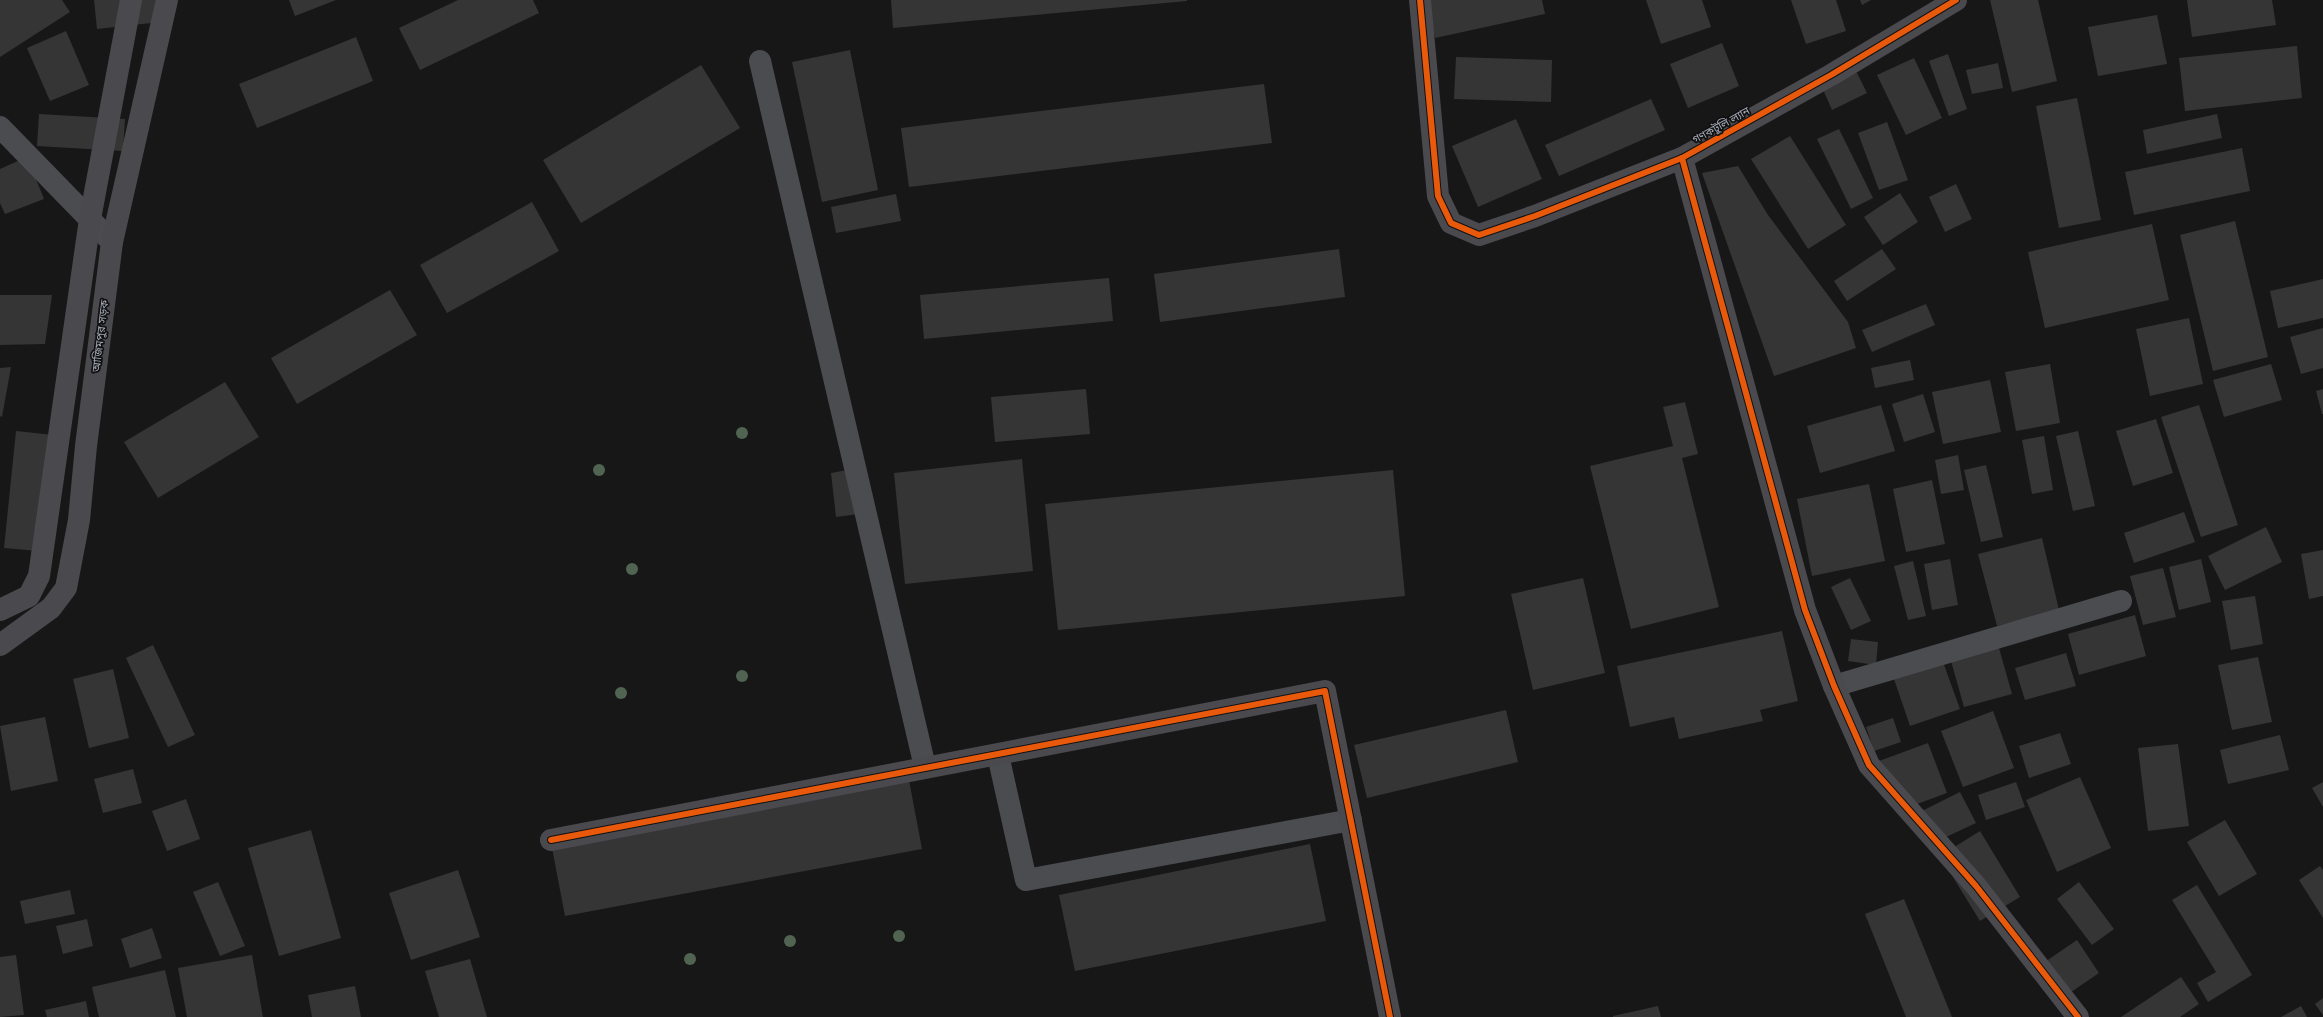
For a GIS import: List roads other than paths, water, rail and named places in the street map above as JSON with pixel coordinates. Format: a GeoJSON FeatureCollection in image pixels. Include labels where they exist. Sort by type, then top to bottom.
{"type":"FeatureCollection","features":[{"type":"Feature","properties":{"kind":"street"},"geometry":{"type":"LineString","coordinates":[[0,610],[29,596],[38,576],[90,219],[131,0]]}},
{"type":"Feature","properties":{"kind":"street","name":"আজিমপুর সড়ক"},"geometry":{"type":"LineString","coordinates":[[0,645],[51,608],[66,588],[79,520],[86,446],[112,242],[167,0]]}},
{"type":"Feature","properties":{"kind":"street","name":"গণকটুলি ল্যান"},"geometry":{"type":"LineString","coordinates":[[1420,0],[1438,196],[1450,223],[1479,235],[1535,216],[1682,158],[1831,75],[1956,0]]}},
{"type":"Feature","properties":{"kind":"street"},"geometry":{"type":"LineString","coordinates":[[760,61],[926,767]]}},
{"type":"Feature","properties":{"kind":"street"},"geometry":{"type":"LineString","coordinates":[[0,127],[112,242]]}},
{"type":"Feature","properties":{"kind":"street"},"geometry":{"type":"LineString","coordinates":[[1682,158],[1805,610],[1834,686],[1869,765],[1976,886],[2078,1017]]}},
{"type":"Feature","properties":{"kind":"street"},"geometry":{"type":"LineString","coordinates":[[1834,686],[2121,601]]}},
{"type":"Feature","properties":{"kind":"street"},"geometry":{"type":"LineString","coordinates":[[551,840],[1325,691],[1390,1017]]}},
{"type":"Feature","properties":{"kind":"street"},"geometry":{"type":"LineString","coordinates":[[998,755],[1026,880],[1351,820]]}}]}
